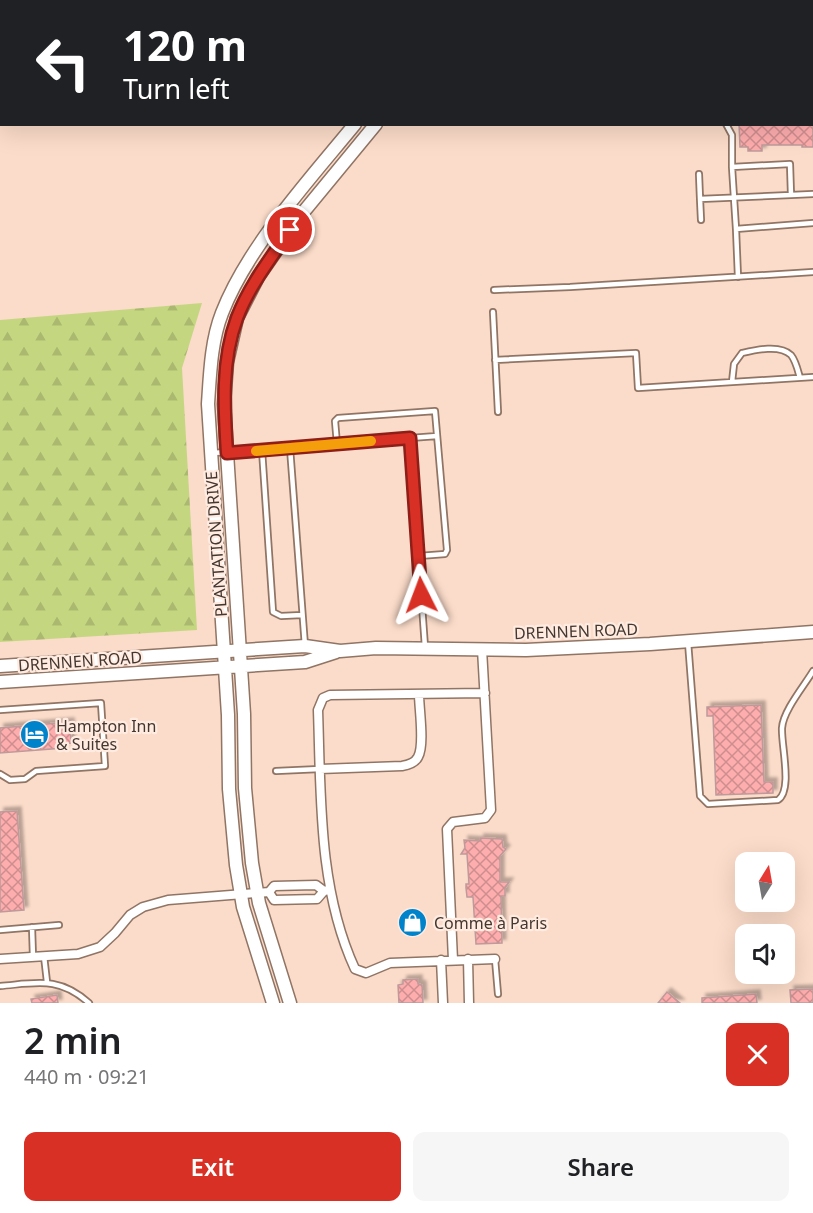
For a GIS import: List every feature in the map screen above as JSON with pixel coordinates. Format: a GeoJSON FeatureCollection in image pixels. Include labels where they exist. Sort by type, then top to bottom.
{"type":"FeatureCollection","features":[{"type":"Feature","properties":{"kind":"street","name":"PLANTATION DRIVE"},"geometry":{"type":"LineString","coordinates":[[273,1003],[241,895],[236,865],[229,789],[225,668],[208,404],[211,359],[222,314],[244,268],[288,206],[353,126]]}},
{"type":"Feature","properties":{"kind":"street","name":"PLANTATION DRIVE"},"geometry":{"type":"LineString","coordinates":[[290,1003],[270,943],[263,893],[252,863],[245,788],[241,667],[224,404],[227,362],[237,318],[258,277],[300,215],[374,126]]}},
{"type":"Feature","properties":{"kind":"street"},"geometry":{"type":"LineString","coordinates":[[227,303],[242,308]]}},
{"type":"Feature","properties":{"kind":"street","name":"DRENNEN ROAD"},"geometry":{"type":"LineString","coordinates":[[0,666],[304,646],[340,651],[376,648],[526,650],[688,642],[813,632]]}},
{"type":"Feature","properties":{"kind":"street"},"geometry":{"type":"LineString","coordinates":[[453,960],[446,832],[453,822],[485,819],[491,810],[482,649]]}},
{"type":"Feature","properties":{"kind":"street","name":"DRENNEN ROAD"},"geometry":{"type":"LineString","coordinates":[[0,682],[305,663],[340,651]]}},
{"type":"Feature","properties":{"kind":"street"},"geometry":{"type":"LineString","coordinates":[[485,693],[330,695],[323,698],[318,710],[320,769],[327,890],[356,969],[366,973],[390,963],[495,958]]}},
{"type":"Feature","properties":{"kind":"street"},"geometry":{"type":"LineString","coordinates":[[320,769],[412,764],[418,757],[421,747],[419,694]]}},
{"type":"Feature","properties":{"kind":"street"},"geometry":{"type":"LineString","coordinates":[[0,959],[78,954],[100,947],[116,933],[130,915],[143,907],[168,900],[263,893],[274,886],[316,885],[327,890]]}},
{"type":"Feature","properties":{"kind":"street"},"geometry":{"type":"LineString","coordinates":[[297,886],[297,900]]}},
{"type":"Feature","properties":{"kind":"street"},"geometry":{"type":"LineString","coordinates":[[263,893],[274,900],[297,900],[317,899],[327,890]]}},
{"type":"Feature","properties":{"kind":"street"},"geometry":{"type":"LineString","coordinates":[[468,959],[470,1003]]}},
{"type":"Feature","properties":{"kind":"street"},"geometry":{"type":"LineString","coordinates":[[441,960],[443,1003]]}},
{"type":"Feature","properties":{"kind":"lane"},"geometry":{"type":"LineString","coordinates":[[727,126],[732,135],[738,277]]}},
{"type":"Feature","properties":{"kind":"lane"},"geometry":{"type":"LineString","coordinates":[[732,167],[790,164],[791,195]]}},
{"type":"Feature","properties":{"kind":"lane"},"geometry":{"type":"LineString","coordinates":[[699,174],[701,220]]}},
{"type":"Feature","properties":{"kind":"lane"},"geometry":{"type":"LineString","coordinates":[[700,199],[813,194]]}},
{"type":"Feature","properties":{"kind":"lane"},"geometry":{"type":"LineString","coordinates":[[735,229],[813,223]]}},
{"type":"Feature","properties":{"kind":"lane"},"geometry":{"type":"LineString","coordinates":[[494,290],[813,272]]}},
{"type":"Feature","properties":{"kind":"lane"},"geometry":{"type":"LineString","coordinates":[[493,312],[498,412]]}},
{"type":"Feature","properties":{"kind":"lane"},"geometry":{"type":"LineString","coordinates":[[732,382],[734,364],[742,353],[776,349],[783,350],[793,357],[800,378]]}},
{"type":"Feature","properties":{"kind":"lane"},"geometry":{"type":"LineString","coordinates":[[495,360],[636,353],[638,388],[813,377]]}},
{"type":"Feature","properties":{"kind":"lane"},"geometry":{"type":"LineString","coordinates":[[337,444],[335,421],[338,418],[435,411],[447,552],[419,556]]}},
{"type":"Feature","properties":{"kind":"lane"},"geometry":{"type":"LineString","coordinates":[[212,453],[437,436]]}},
{"type":"Feature","properties":{"kind":"lane"},"geometry":{"type":"LineString","coordinates":[[410,438],[425,648]]}},
{"type":"Feature","properties":{"kind":"lane"},"geometry":{"type":"LineString","coordinates":[[290,448],[304,646]]}},
{"type":"Feature","properties":{"kind":"lane"},"geometry":{"type":"LineString","coordinates":[[262,450],[273,612],[281,616],[303,615]]}},
{"type":"Feature","properties":{"kind":"lane"},"geometry":{"type":"LineString","coordinates":[[688,642],[700,796],[708,804],[782,798],[785,787],[782,726],[791,705],[813,671]]}},
{"type":"Feature","properties":{"kind":"lane"},"geometry":{"type":"LineString","coordinates":[[0,710],[101,703],[105,766],[36,771],[25,779],[10,780],[0,774]]}},
{"type":"Feature","properties":{"kind":"lane"},"geometry":{"type":"LineString","coordinates":[[276,771],[320,769]]}},
{"type":"Feature","properties":{"kind":"lane"},"geometry":{"type":"LineString","coordinates":[[0,930],[59,925]]}},
{"type":"Feature","properties":{"kind":"lane"},"geometry":{"type":"LineString","coordinates":[[32,927],[33,957]]}},
{"type":"Feature","properties":{"kind":"lane"},"geometry":{"type":"LineString","coordinates":[[44,956],[47,982]]}},
{"type":"Feature","properties":{"kind":"lane"},"geometry":{"type":"LineString","coordinates":[[495,958],[498,994]]}},
{"type":"Feature","properties":{"kind":"lane"},"geometry":{"type":"LineString","coordinates":[[0,986],[47,982],[77,992],[89,1003]]}},
{"type":"Feature","properties":{"kind":"green space"},"geometry":{"type":"Polygon","coordinates":[[[202,303],[182,368],[197,630],[0,642],[0,320],[202,303]]]}},
{"type":"Feature","properties":{"kind":"building"},"geometry":{"type":"Polygon","coordinates":[[[739,126],[813,126],[813,147],[762,145],[762,151],[748,151],[748,147],[740,147],[739,126]]]}},
{"type":"Feature","properties":{"kind":"building"},"geometry":{"type":"Polygon","coordinates":[[[761,705],[764,782],[773,782],[773,793],[716,795],[713,716],[707,716],[707,707],[761,705]]]}},
{"type":"Feature","properties":{"kind":"building","name":"Hampton Inn & Suites"},"geometry":{"type":"Polygon","coordinates":[[[70,722],[71,743],[63,744],[64,748],[0,753],[0,728],[70,722]]]}},
{"type":"Feature","properties":{"kind":"building"},"geometry":{"type":"Polygon","coordinates":[[[17,811],[24,910],[0,912],[0,812],[17,811]]]}},
{"type":"Feature","properties":{"kind":"building"},"geometry":{"type":"Polygon","coordinates":[[[480,838],[502,839],[503,847],[506,849],[500,856],[500,882],[509,882],[505,888],[505,896],[501,896],[502,943],[476,944],[473,897],[467,897],[466,888],[466,884],[469,884],[467,854],[461,854],[465,848],[464,840],[480,841],[480,838]]]}},
{"type":"Feature","properties":{"kind":"building"},"geometry":{"type":"Polygon","coordinates":[[[418,979],[418,984],[422,985],[423,1003],[399,1003],[398,985],[403,984],[403,980],[418,979]]]}},
{"type":"Feature","properties":{"kind":"building"},"geometry":{"type":"Polygon","coordinates":[[[813,989],[813,1003],[791,1003],[790,990],[813,989]]]}},
{"type":"Feature","properties":{"kind":"building"},"geometry":{"type":"Polygon","coordinates":[[[667,992],[680,1003],[658,1003],[667,992]]]}},
{"type":"Feature","properties":{"kind":"building"},"geometry":{"type":"Polygon","coordinates":[[[756,994],[757,1003],[702,1003],[702,998],[756,994]]]}},
{"type":"Feature","properties":{"kind":"building"},"geometry":{"type":"Polygon","coordinates":[[[57,995],[58,1003],[32,1003],[31,999],[57,995]]]}},
{"type":"Feature","properties":{"kind":"slow traffic"},"geometry":{"type":"LineString","coordinates":[[256,451],[371,441]]}},
{"type":"Feature","properties":{"kind":"place","name":"Hampton Inn & Suites"},"geometry":{"type":"Point","coordinates":[35,735]}},
{"type":"Feature","properties":{"kind":"place","name":"Comme à Paris"},"geometry":{"type":"Point","coordinates":[413,923]}},
{"type":"Feature","properties":{"kind":"route"},"geometry":{"type":"LineString","coordinates":[[290,230],[258,277],[237,318],[227,362],[224,404],[227,453],[410,438],[421,595]]}}]}
